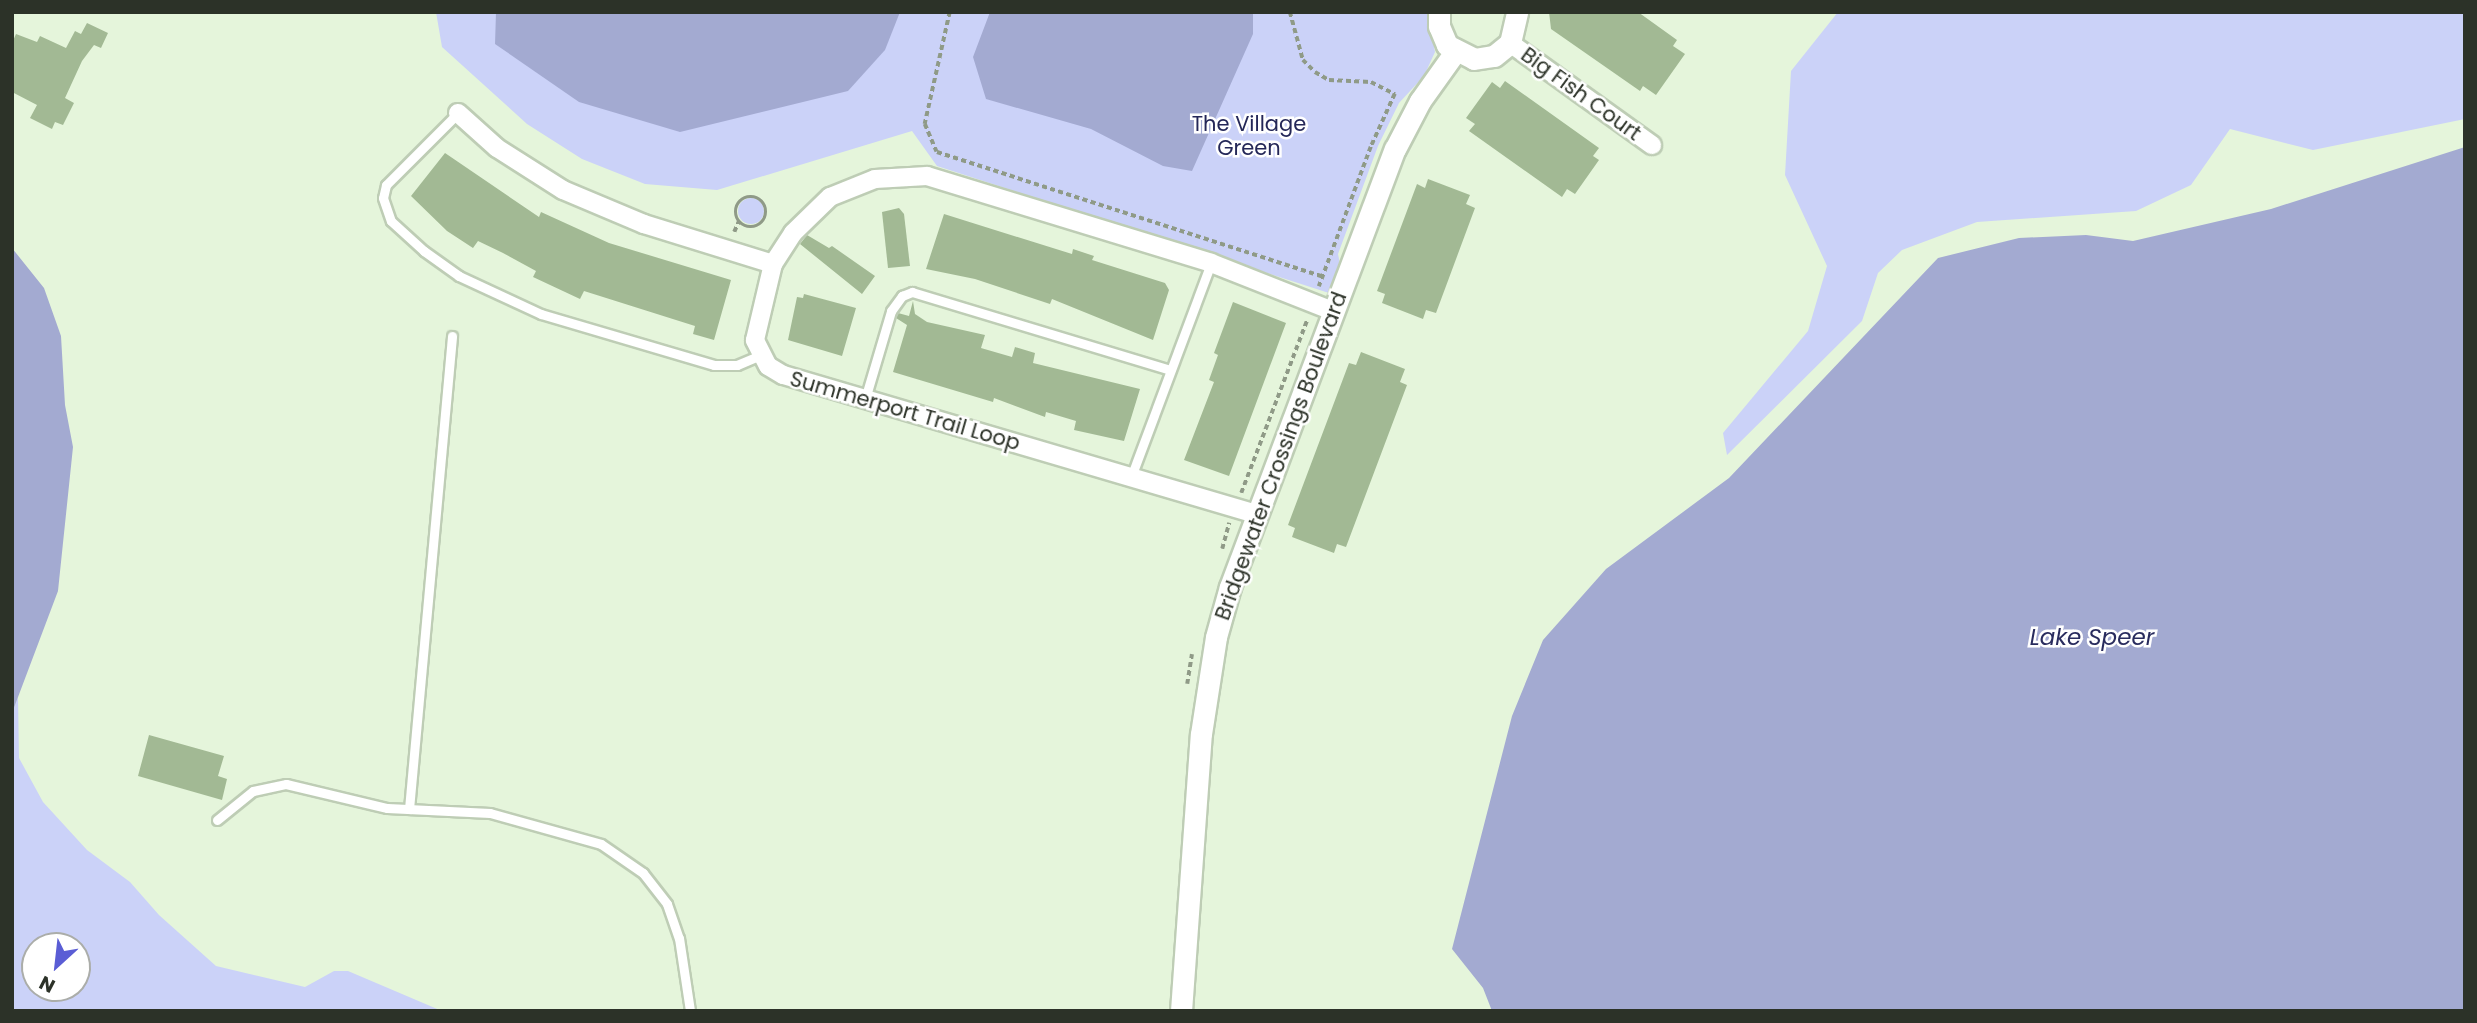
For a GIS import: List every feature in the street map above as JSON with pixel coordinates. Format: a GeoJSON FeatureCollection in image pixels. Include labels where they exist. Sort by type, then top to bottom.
{"type":"FeatureCollection","features":[{"type":"Feature","properties":{"kind":"street"},"geometry":{"type":"LineString","coordinates":[[1439,12],[1442,36],[1455,52],[1484,59],[1510,43],[1517,12]]}},
{"type":"Feature","properties":{"kind":"street","name":"Big Fish Court"},"geometry":{"type":"LineString","coordinates":[[1510,43],[1653,145]]}},
{"type":"Feature","properties":{"kind":"street","name":"Bridgewater Crossings Boulevard"},"geometry":{"type":"LineString","coordinates":[[1181,1011],[1208,680],[1230,587],[1395,149],[1420,101],[1455,52]]}},
{"type":"Feature","properties":{"kind":"street"},"geometry":{"type":"LineString","coordinates":[[458,113],[497,148],[563,190],[644,224],[773,264]]}},
{"type":"Feature","properties":{"kind":"street"},"geometry":{"type":"LineString","coordinates":[[761,355],[756,324],[773,264],[793,233],[830,197],[900,175],[956,181],[1211,262],[1333,311]]}},
{"type":"Feature","properties":{"kind":"street","name":"Summerport Trail Loop"},"geometry":{"type":"LineString","coordinates":[[761,355],[783,375],[1256,514]]}},
{"type":"Feature","properties":{"kind":"lane"},"geometry":{"type":"LineString","coordinates":[[458,113],[386,185],[383,198],[391,221],[424,251],[459,276],[541,314],[714,365],[737,365],[761,355]]}},
{"type":"Feature","properties":{"kind":"lane"},"geometry":{"type":"LineString","coordinates":[[1131,477],[1211,262]]}},
{"type":"Feature","properties":{"kind":"lane"},"geometry":{"type":"LineString","coordinates":[[865,400],[891,311],[902,296],[912,292],[1171,370]]}},
{"type":"Feature","properties":{"kind":"lane"},"geometry":{"type":"LineString","coordinates":[[409,810],[452,335]]}},
{"type":"Feature","properties":{"kind":"lane"},"geometry":{"type":"LineString","coordinates":[[217,820],[253,791],[275,784],[409,810],[454,808],[508,817],[583,837],[632,863],[657,888],[674,920],[690,1011]]}},
{"type":"Feature","properties":{"kind":"path"},"geometry":{"type":"LineString","coordinates":[[950,12],[925,124],[937,152],[1323,277],[1371,147],[1395,94],[1371,82],[1329,80],[1315,72],[1303,60],[1290,12]]}},
{"type":"Feature","properties":{"kind":"path"},"geometry":{"type":"LineString","coordinates":[[734,233],[739,221],[737,206],[748,197],[763,201],[766,216]]}},
{"type":"Feature","properties":{"kind":"path"},"geometry":{"type":"LineString","coordinates":[[739,221],[757,226],[766,216]]}},
{"type":"Feature","properties":{"kind":"path"},"geometry":{"type":"LineString","coordinates":[[766,216],[777,222]]}},
{"type":"Feature","properties":{"kind":"green space","name":"The Village Green"},"geometry":{"type":"Polygon","coordinates":[[[436,12],[1428,12],[1435,52],[1424,76],[1399,103],[1378,146],[1338,254],[1340,264],[1329,293],[937,166],[912,131],[717,190],[645,184],[582,159],[527,124],[442,47],[436,12]]]}},
{"type":"Feature","properties":{"kind":"green space"},"geometry":{"type":"Polygon","coordinates":[[[1838,12],[2465,12],[2465,119],[2313,150],[2230,129],[2191,185],[2136,211],[1977,222],[1902,250],[1878,273],[1862,321],[1727,455],[1723,433],[1808,331],[1827,266],[1785,175],[1791,71],[1838,12]]]}},
{"type":"Feature","properties":{"kind":"green space"},"geometry":{"type":"Polygon","coordinates":[[[751,198],[760,202],[764,211],[760,220],[751,224],[742,220],[738,211],[742,202],[751,198]]]}},
{"type":"Feature","properties":{"kind":"green space"},"geometry":{"type":"Polygon","coordinates":[[[18,697],[19,758],[43,802],[87,850],[130,882],[159,915],[216,966],[305,987],[334,971],[348,971],[442,1011],[12,1011],[12,713],[18,697]]]}},
{"type":"Feature","properties":{"kind":"water"},"geometry":{"type":"Polygon","coordinates":[[[496,12],[900,12],[885,50],[848,91],[680,132],[579,102],[495,44],[496,12]]]}},
{"type":"Feature","properties":{"kind":"water"},"geometry":{"type":"Polygon","coordinates":[[[990,12],[1253,12],[1253,34],[1192,171],[1163,166],[1091,129],[986,99],[973,57],[990,12]]]}},
{"type":"Feature","properties":{"kind":"water","name":"Lake Speer"},"geometry":{"type":"Polygon","coordinates":[[[2465,147],[2465,1011],[1492,1011],[1483,988],[1452,949],[1512,716],[1543,640],[1606,569],[1729,478],[1938,258],[2019,238],[2086,235],[2133,241],[2271,209],[2465,147]]]}},
{"type":"Feature","properties":{"kind":"water"},"geometry":{"type":"Polygon","coordinates":[[[12,248],[44,288],[61,336],[65,405],[73,447],[58,591],[12,713],[12,248]]]}},
{"type":"Feature","properties":{"kind":"building"},"geometry":{"type":"Polygon","coordinates":[[[1549,12],[1638,12],[1677,40],[1673,46],[1685,54],[1656,95],[1643,86],[1640,91],[1551,29],[1549,12]]]}},
{"type":"Feature","properties":{"kind":"building"},"geometry":{"type":"Polygon","coordinates":[[[87,23],[108,33],[101,48],[94,45],[82,61],[65,98],[74,103],[63,125],[55,122],[52,129],[30,118],[37,105],[12,92],[12,43],[16,34],[37,42],[40,36],[66,48],[75,31],[81,34],[87,23]]]}},
{"type":"Feature","properties":{"kind":"building"},"geometry":{"type":"Polygon","coordinates":[[[1505,81],[1599,148],[1593,156],[1599,160],[1575,194],[1567,189],[1562,197],[1469,131],[1475,124],[1466,118],[1492,82],[1500,88],[1505,81]]]}},
{"type":"Feature","properties":{"kind":"building"},"geometry":{"type":"Polygon","coordinates":[[[445,153],[539,217],[541,212],[609,243],[731,280],[714,340],[693,334],[695,326],[584,291],[580,299],[533,277],[536,271],[503,253],[478,241],[473,248],[447,231],[411,196],[445,153]]]}},
{"type":"Feature","properties":{"kind":"building"},"geometry":{"type":"Polygon","coordinates":[[[1428,179],[1470,195],[1466,204],[1475,208],[1436,313],[1426,310],[1423,319],[1382,303],[1385,294],[1377,291],[1417,184],[1425,188],[1428,179]]]}},
{"type":"Feature","properties":{"kind":"building"},"geometry":{"type":"Polygon","coordinates":[[[899,208],[904,214],[910,266],[888,268],[882,212],[899,208]]]}},
{"type":"Feature","properties":{"kind":"building"},"geometry":{"type":"Polygon","coordinates":[[[944,214],[1072,254],[1073,249],[1094,256],[1092,260],[1165,283],[1169,290],[1153,340],[1052,299],[1050,304],[975,279],[926,269],[944,214]]]}},
{"type":"Feature","properties":{"kind":"building"},"geometry":{"type":"Polygon","coordinates":[[[807,235],[829,248],[832,246],[875,276],[862,294],[800,244],[807,235]]]}},
{"type":"Feature","properties":{"kind":"building"},"geometry":{"type":"Polygon","coordinates":[[[804,294],[856,308],[842,356],[788,340],[797,297],[803,298],[804,294]]]}},
{"type":"Feature","properties":{"kind":"building"},"geometry":{"type":"Polygon","coordinates":[[[913,301],[915,314],[927,322],[985,335],[981,348],[1012,357],[1015,347],[1035,353],[1033,363],[1140,389],[1124,441],[1074,430],[1076,421],[1046,412],[1045,417],[994,398],[993,402],[893,372],[907,325],[896,318],[898,313],[909,316],[913,301]]]}},
{"type":"Feature","properties":{"kind":"building"},"geometry":{"type":"Polygon","coordinates":[[[1233,302],[1286,323],[1229,476],[1184,460],[1214,382],[1209,380],[1218,355],[1214,353],[1233,302]]]}},
{"type":"Feature","properties":{"kind":"building"},"geometry":{"type":"Polygon","coordinates":[[[1361,352],[1405,369],[1400,382],[1407,385],[1346,547],[1337,544],[1334,553],[1292,537],[1295,528],[1288,525],[1349,363],[1356,365],[1361,352]]]}},
{"type":"Feature","properties":{"kind":"building"},"geometry":{"type":"Polygon","coordinates":[[[149,735],[224,756],[218,776],[227,779],[222,800],[138,776],[149,735]]]}}]}
